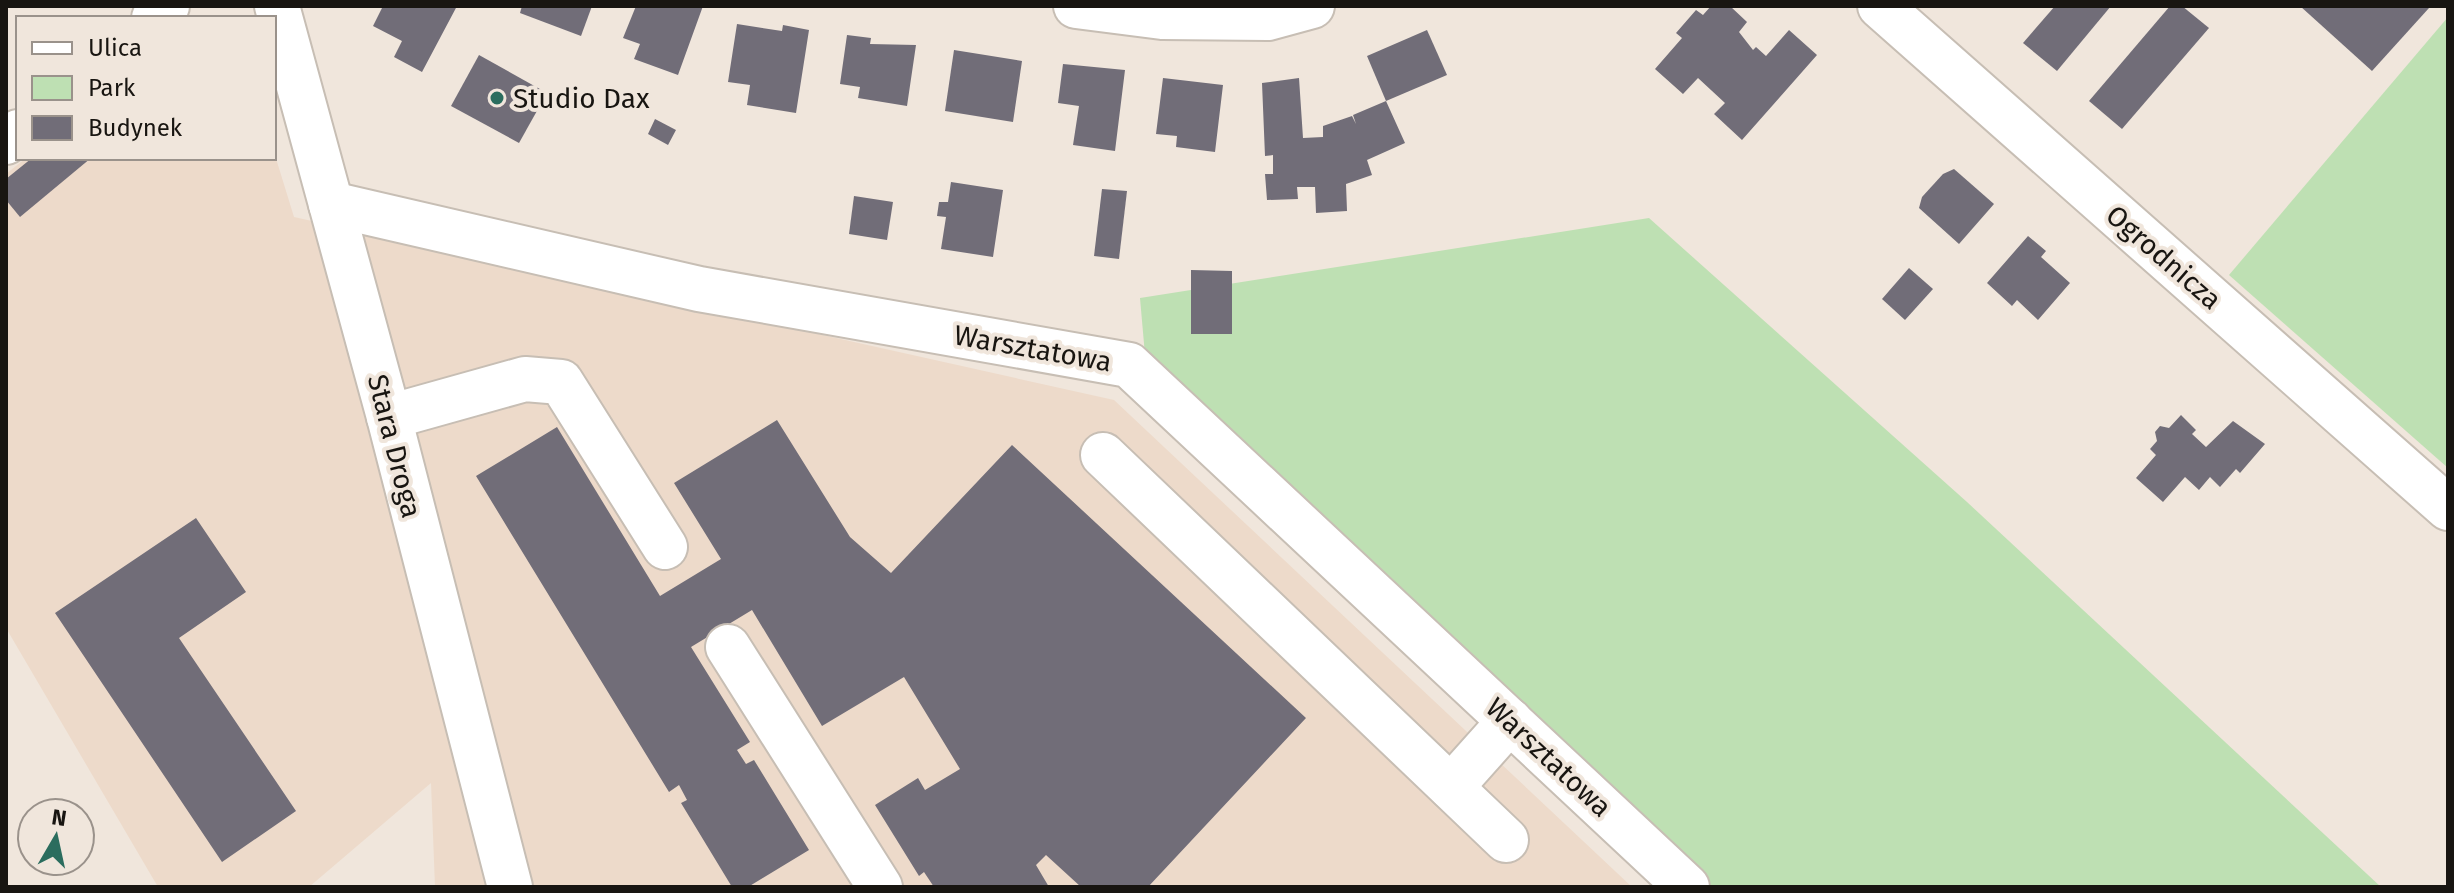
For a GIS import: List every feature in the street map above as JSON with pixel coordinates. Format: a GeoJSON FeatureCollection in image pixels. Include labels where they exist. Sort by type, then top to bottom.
{"type":"FeatureCollection","features":[{"type":"Feature","properties":{"kind":"street","name":"Stara Droga"},"geometry":{"type":"LineString","coordinates":[[277,6],[389,417],[510,887]]}},
{"type":"Feature","properties":{"kind":"street"},"geometry":{"type":"LineString","coordinates":[[1076,6],[1162,17],[1268,18],[1312,6]]}},
{"type":"Feature","properties":{"kind":"street","name":"Ogrodnicza"},"geometry":{"type":"LineString","coordinates":[[1880,6],[2448,508]]}},
{"type":"Feature","properties":{"kind":"street","name":"Warsztatowa"},"geometry":{"type":"LineString","coordinates":[[331,204],[699,289],[1129,365],[1687,887]]}},
{"type":"Feature","properties":{"kind":"street"},"geometry":{"type":"LineString","coordinates":[[389,417],[525,379],[561,382],[665,547]]}},
{"type":"Feature","properties":{"kind":"street"},"geometry":{"type":"LineString","coordinates":[[1103,455],[1506,840]]}},
{"type":"Feature","properties":{"kind":"street"},"geometry":{"type":"LineString","coordinates":[[728,647],[880,887]]}},
{"type":"Feature","properties":{"kind":"street"},"geometry":{"type":"LineString","coordinates":[[1451,787],[1510,721]]}},
{"type":"Feature","properties":{"kind":"shaded area"},"geometry":{"type":"Polygon","coordinates":[[[276,158],[294,217],[1114,400],[1632,887],[435,887],[431,783],[309,887],[158,887],[6,628],[6,174],[24,160],[276,158]]]}},
{"type":"Feature","properties":{"kind":"green space"},"geometry":{"type":"Polygon","coordinates":[[[2448,17],[2448,468],[2229,275],[2448,17]]]}},
{"type":"Feature","properties":{"kind":"green space"},"geometry":{"type":"Polygon","coordinates":[[[1649,218],[1967,502],[2381,887],[1703,887],[1145,355],[1140,298],[1649,218]]]}},
{"type":"Feature","properties":{"kind":"building"},"geometry":{"type":"Polygon","coordinates":[[[383,6],[457,6],[422,72],[394,57],[402,41],[373,26],[383,6]]]}},
{"type":"Feature","properties":{"kind":"building"},"geometry":{"type":"Polygon","coordinates":[[[522,6],[592,6],[581,36],[520,13],[522,6]]]}},
{"type":"Feature","properties":{"kind":"building"},"geometry":{"type":"Polygon","coordinates":[[[636,6],[703,6],[678,75],[634,59],[640,44],[623,38],[636,6]]]}},
{"type":"Feature","properties":{"kind":"building"},"geometry":{"type":"Polygon","coordinates":[[[1711,6],[1730,6],[1747,22],[1739,32],[1753,50],[1756,47],[1766,56],[1789,30],[1817,55],[1742,140],[1714,114],[1725,103],[1698,78],[1683,94],[1655,69],[1682,38],[1676,33],[1696,10],[1703,15],[1711,6]]]}},
{"type":"Feature","properties":{"kind":"building"},"geometry":{"type":"Polygon","coordinates":[[[2055,6],[2111,6],[2057,71],[2023,43],[2055,6]]]}},
{"type":"Feature","properties":{"kind":"building"},"geometry":{"type":"Polygon","coordinates":[[[2170,6],[2182,6],[2209,28],[2122,129],[2089,101],[2170,6]]]}},
{"type":"Feature","properties":{"kind":"building"},"geometry":{"type":"Polygon","coordinates":[[[2300,6],[2427,6],[2429,8],[2372,71],[2300,6]]]}},
{"type":"Feature","properties":{"kind":"building"},"geometry":{"type":"Polygon","coordinates":[[[737,24],[782,31],[783,25],[809,30],[796,113],[747,105],[750,85],[728,82],[737,24]]]}},
{"type":"Feature","properties":{"kind":"building"},"geometry":{"type":"Polygon","coordinates":[[[1427,30],[1447,75],[1386,101],[1367,56],[1427,30]]]}},
{"type":"Feature","properties":{"kind":"building"},"geometry":{"type":"Polygon","coordinates":[[[847,35],[871,38],[870,44],[916,45],[907,106],[858,98],[860,87],[840,84],[847,35]]]}},
{"type":"Feature","properties":{"kind":"building"},"geometry":{"type":"Polygon","coordinates":[[[954,50],[1022,61],[1013,122],[945,111],[954,50]]]}},
{"type":"Feature","properties":{"kind":"building"},"geometry":{"type":"Polygon","coordinates":[[[479,55],[547,93],[519,143],[451,106],[479,55]]]}},
{"type":"Feature","properties":{"kind":"building"},"geometry":{"type":"Polygon","coordinates":[[[1063,64],[1125,70],[1115,151],[1073,145],[1079,106],[1058,103],[1063,64]]]}},
{"type":"Feature","properties":{"kind":"building"},"geometry":{"type":"Polygon","coordinates":[[[1163,78],[1223,85],[1215,152],[1176,147],[1177,136],[1156,134],[1163,78]]]}},
{"type":"Feature","properties":{"kind":"building"},"geometry":{"type":"Polygon","coordinates":[[[1299,78],[1303,138],[1323,137],[1323,126],[1352,116],[1356,124],[1353,115],[1386,101],[1405,143],[1367,160],[1372,175],[1346,184],[1347,211],[1316,213],[1315,187],[1297,187],[1298,199],[1267,200],[1265,174],[1273,174],[1273,155],[1265,156],[1262,83],[1299,78]]]}},
{"type":"Feature","properties":{"kind":"building"},"geometry":{"type":"Polygon","coordinates":[[[655,119],[676,130],[668,145],[648,134],[655,119]]]}},
{"type":"Feature","properties":{"kind":"building"},"geometry":{"type":"Polygon","coordinates":[[[30,160],[89,160],[20,217],[6,200],[6,179],[30,160]]]}},
{"type":"Feature","properties":{"kind":"building"},"geometry":{"type":"Polygon","coordinates":[[[1954,169],[1994,204],[1959,244],[1919,208],[1922,197],[1943,174],[1954,169]]]}},
{"type":"Feature","properties":{"kind":"building"},"geometry":{"type":"Polygon","coordinates":[[[951,182],[1003,190],[993,257],[941,249],[946,217],[937,216],[939,202],[948,202],[951,182]]]}},
{"type":"Feature","properties":{"kind":"building"},"geometry":{"type":"Polygon","coordinates":[[[1102,189],[1127,191],[1119,259],[1094,256],[1102,189]]]}},
{"type":"Feature","properties":{"kind":"building"},"geometry":{"type":"Polygon","coordinates":[[[854,196],[893,202],[887,240],[849,234],[854,196]]]}},
{"type":"Feature","properties":{"kind":"building"},"geometry":{"type":"Polygon","coordinates":[[[2028,236],[2046,251],[2041,257],[2070,283],[2038,320],[2017,300],[2012,306],[1987,283],[2028,236]]]}},
{"type":"Feature","properties":{"kind":"building"},"geometry":{"type":"Polygon","coordinates":[[[1909,268],[1933,289],[1905,320],[1882,299],[1909,268]]]}},
{"type":"Feature","properties":{"kind":"building"},"geometry":{"type":"Polygon","coordinates":[[[1191,270],[1232,271],[1232,334],[1191,334],[1191,270]]]}},
{"type":"Feature","properties":{"kind":"building"},"geometry":{"type":"Polygon","coordinates":[[[2181,415],[2196,430],[2192,434],[2206,447],[2233,421],[2265,444],[2240,473],[2236,469],[2220,487],[2210,477],[2199,490],[2185,477],[2163,502],[2136,478],[2156,455],[2150,449],[2157,441],[2155,432],[2160,426],[2169,428],[2181,415]]]}},
{"type":"Feature","properties":{"kind":"building"},"geometry":{"type":"Polygon","coordinates":[[[777,420],[850,537],[891,573],[1012,445],[1306,718],[1148,887],[1081,887],[1046,855],[1036,865],[1049,887],[934,887],[924,872],[919,876],[875,805],[918,778],[925,790],[960,769],[904,677],[822,726],[752,610],[691,647],[750,742],[737,750],[746,764],[754,760],[809,850],[748,887],[732,887],[681,803],[687,800],[679,785],[669,792],[476,476],[557,427],[660,596],[721,559],[674,483],[777,420]]]}},
{"type":"Feature","properties":{"kind":"building"},"geometry":{"type":"Polygon","coordinates":[[[196,518],[246,592],[179,638],[296,811],[222,862],[55,613],[196,518]]]}},
{"type":"Feature","properties":{"kind":"place","name":"Studio Dax"},"geometry":{"type":"Point","coordinates":[497,98]}}]}
